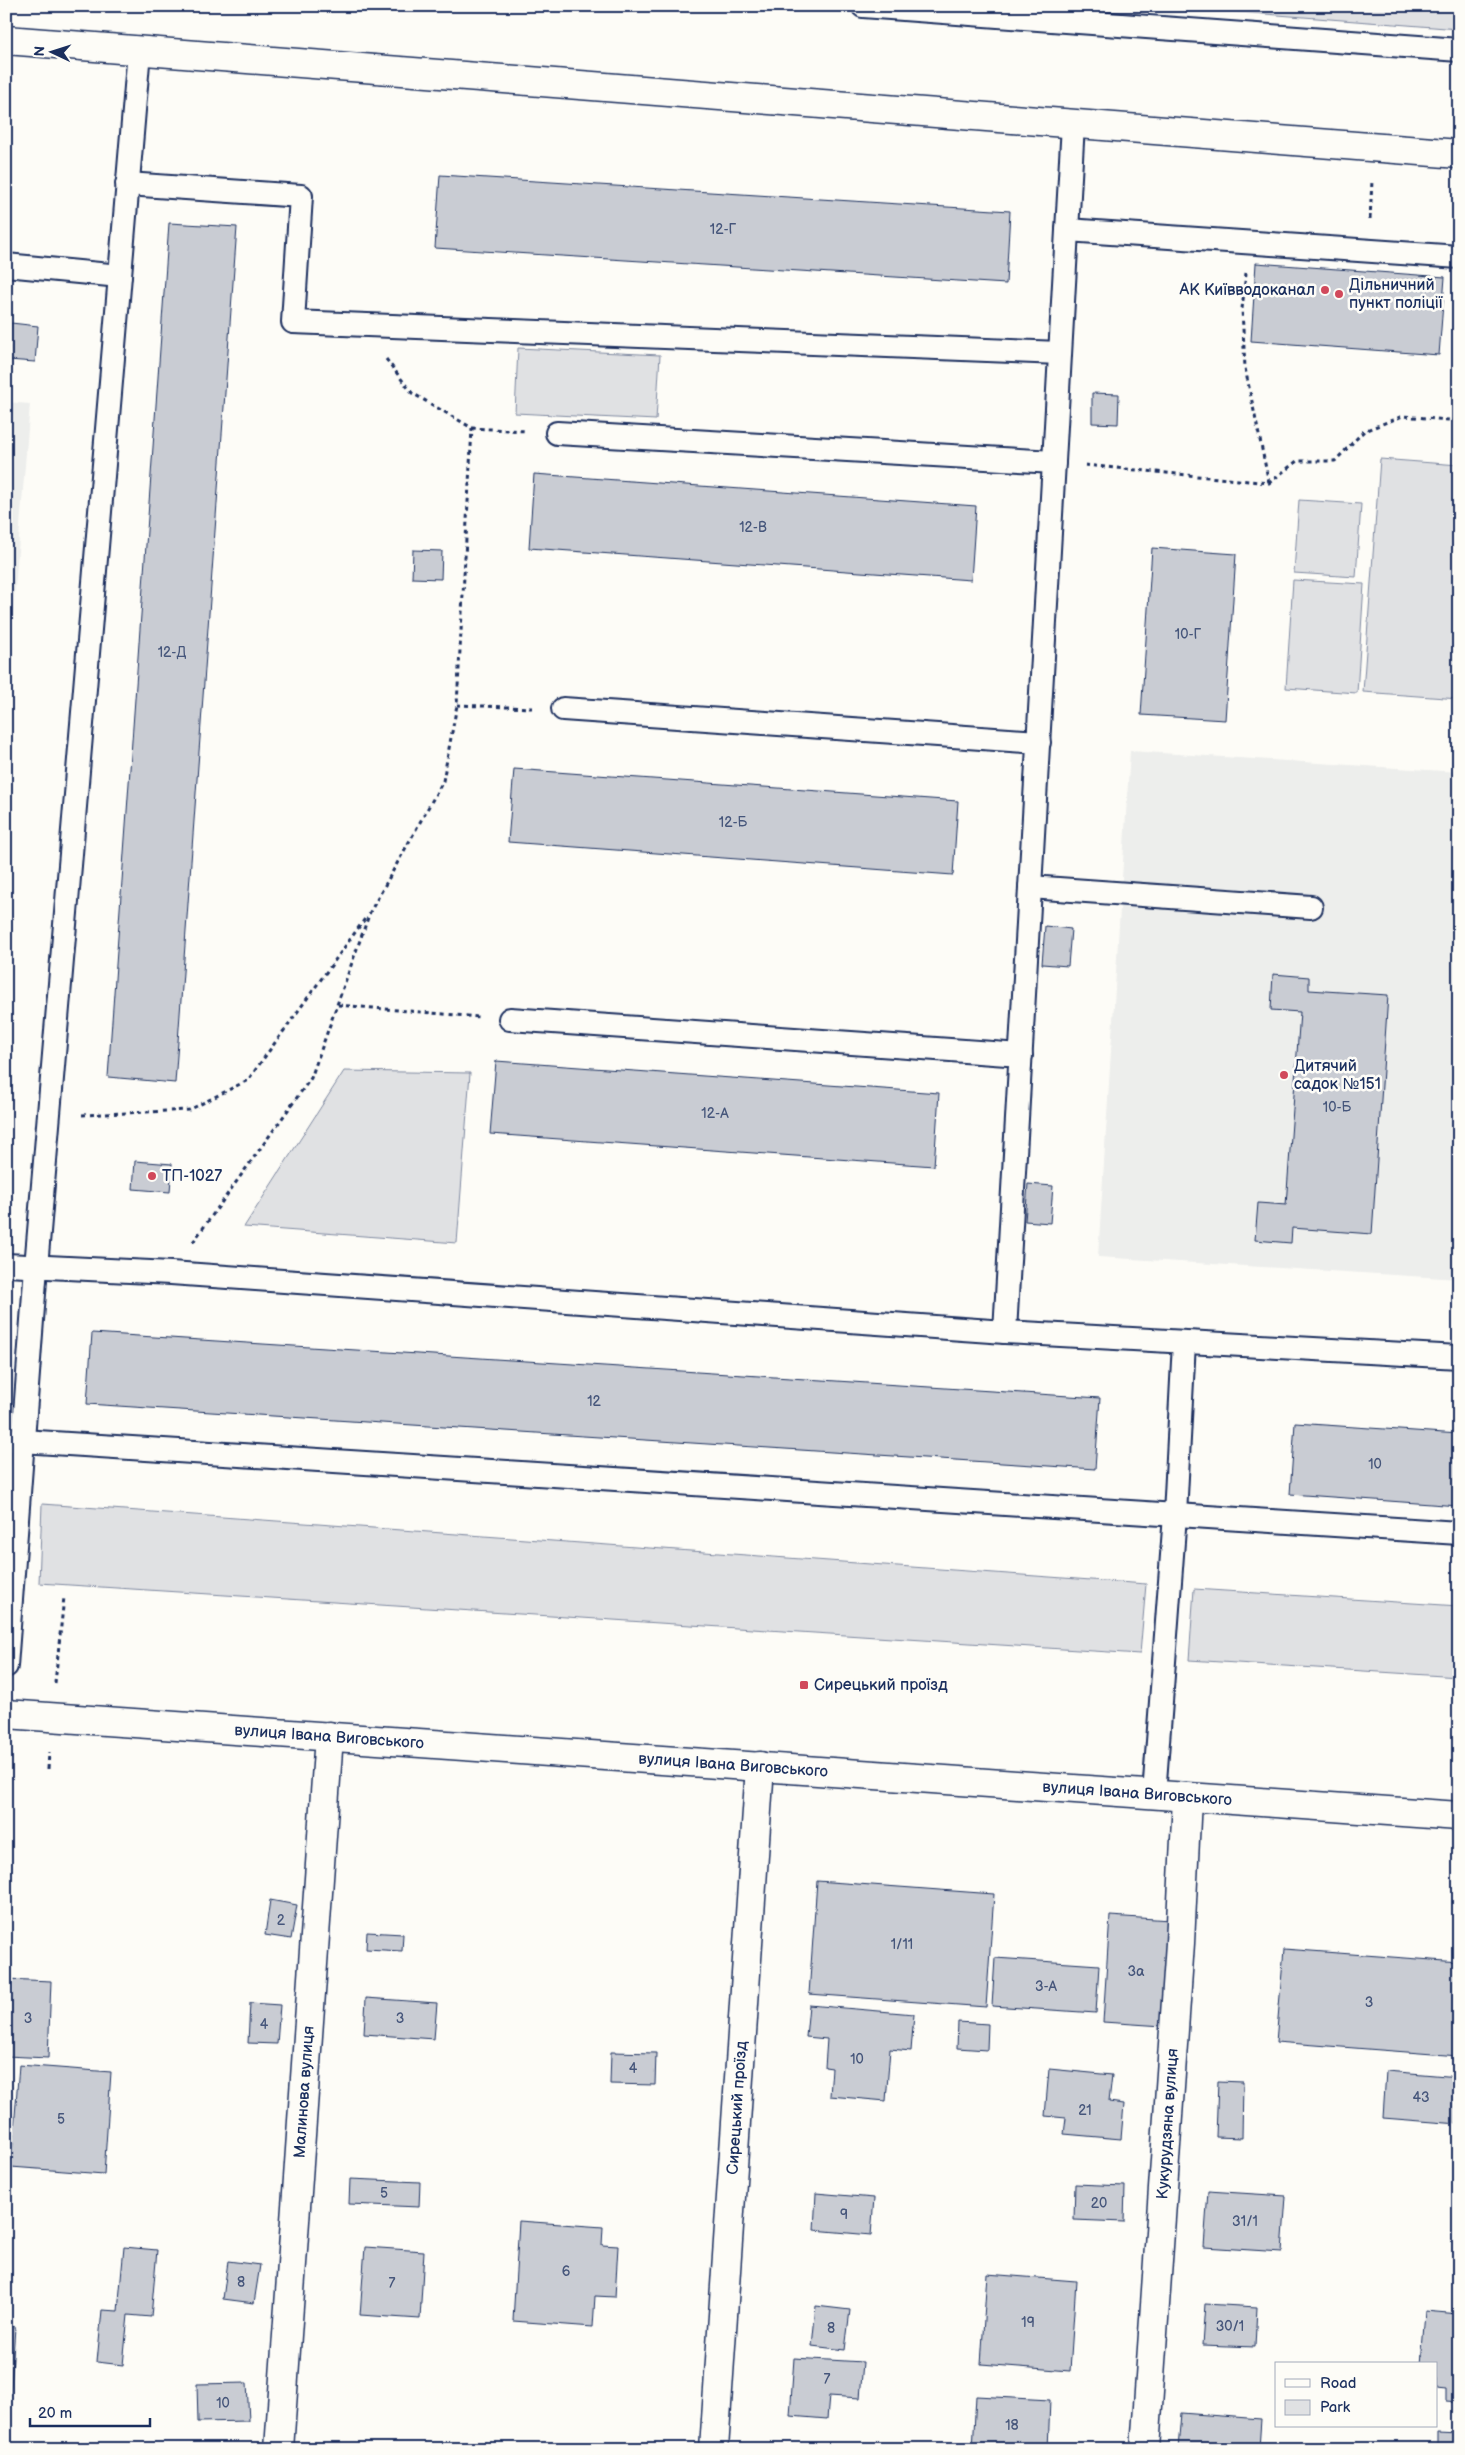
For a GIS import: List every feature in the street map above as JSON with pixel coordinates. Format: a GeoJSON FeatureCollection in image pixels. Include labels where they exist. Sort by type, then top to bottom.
{"type":"FeatureCollection","features":[{"type":"Feature","properties":{"kind":"street"},"geometry":{"type":"LineString","coordinates":[[6,40],[1459,154]]}},
{"type":"Feature","properties":{"kind":"street","name":"вулиця Івана Виговського"},"geometry":{"type":"LineString","coordinates":[[6,1714],[1459,1816]]}},
{"type":"Feature","properties":{"kind":"street","name":"Малинова вулиця"},"geometry":{"type":"LineString","coordinates":[[278,2449],[329,1736]]}},
{"type":"Feature","properties":{"kind":"street","name":"Сирецький проїзд"},"geometry":{"type":"LineString","coordinates":[[714,2449],[760,1766]]}},
{"type":"Feature","properties":{"kind":"street","name":"Кукурудзяна вулиця"},"geometry":{"type":"LineString","coordinates":[[1145,2449],[1180,1943],[1187,1798]]}},
{"type":"Feature","properties":{"kind":"lane"},"geometry":{"type":"LineString","coordinates":[[863,6],[1459,50]]}},
{"type":"Feature","properties":{"kind":"lane"},"geometry":{"type":"LineString","coordinates":[[6,1666],[14,1440],[36,1267],[139,51]]}},
{"type":"Feature","properties":{"kind":"lane"},"geometry":{"type":"LineString","coordinates":[[1005,1332],[1073,124]]}},
{"type":"Feature","properties":{"kind":"lane"},"geometry":{"type":"LineString","coordinates":[[127,184],[301,196],[293,322],[1060,353]]}},
{"type":"Feature","properties":{"kind":"lane"},"geometry":{"type":"LineString","coordinates":[[1067,230],[1459,257]]}},
{"type":"Feature","properties":{"kind":"lane"},"geometry":{"type":"LineString","coordinates":[[6,266],[120,276]]}},
{"type":"Feature","properties":{"kind":"lane"},"geometry":{"type":"LineString","coordinates":[[557,433],[1054,462]]}},
{"type":"Feature","properties":{"kind":"lane"},"geometry":{"type":"LineString","coordinates":[[563,709],[1039,742]]}},
{"type":"Feature","properties":{"kind":"lane"},"geometry":{"type":"LineString","coordinates":[[1030,887],[1311,907]]}},
{"type":"Feature","properties":{"kind":"lane"},"geometry":{"type":"LineString","coordinates":[[510,1019],[1021,1055]]}},
{"type":"Feature","properties":{"kind":"lane"},"geometry":{"type":"LineString","coordinates":[[6,1265],[171,1273],[1005,1332],[1459,1357]]}},
{"type":"Feature","properties":{"kind":"lane"},"geometry":{"type":"LineString","coordinates":[[1154,1795],[1175,1515],[1184,1342]]}},
{"type":"Feature","properties":{"kind":"lane"},"geometry":{"type":"LineString","coordinates":[[14,1440],[1459,1533]]}},
{"type":"Feature","properties":{"kind":"path"},"geometry":{"type":"LineString","coordinates":[[1368,251],[1374,148]]}},
{"type":"Feature","properties":{"kind":"path"},"geometry":{"type":"LineString","coordinates":[[1249,243],[1242,309],[1244,368],[1269,483]]}},
{"type":"Feature","properties":{"kind":"path"},"geometry":{"type":"LineString","coordinates":[[360,325],[412,393],[472,428],[557,433]]}},
{"type":"Feature","properties":{"kind":"path"},"geometry":{"type":"LineString","coordinates":[[1054,462],[1269,483],[1297,461],[1336,462],[1364,431],[1403,416],[1459,420]]}},
{"type":"Feature","properties":{"kind":"path"},"geometry":{"type":"LineString","coordinates":[[49,1117],[190,1110],[248,1080],[370,912],[444,781],[457,705],[472,428]]}},
{"type":"Feature","properties":{"kind":"path"},"geometry":{"type":"LineString","coordinates":[[457,705],[563,709]]}},
{"type":"Feature","properties":{"kind":"path"},"geometry":{"type":"LineString","coordinates":[[171,1273],[311,1078],[370,912]]}},
{"type":"Feature","properties":{"kind":"path"},"geometry":{"type":"LineString","coordinates":[[338,1005],[510,1019]]}},
{"type":"Feature","properties":{"kind":"path"},"geometry":{"type":"LineString","coordinates":[[52,1717],[64,1597]]}},
{"type":"Feature","properties":{"kind":"shaded area"},"geometry":{"type":"Polygon","coordinates":[[[6,402],[30,404],[6,698],[6,402]]]}},
{"type":"Feature","properties":{"kind":"shaded area","name":"Дитячий садок №151"},"geometry":{"type":"Polygon","coordinates":[[[1130,751],[1459,772],[1459,1279],[1098,1257],[1130,751]]]}},
{"type":"Feature","properties":{"kind":"green space"},"geometry":{"type":"Polygon","coordinates":[[[1161,6],[1459,6],[1459,29],[1161,6]]]}},
{"type":"Feature","properties":{"kind":"green space"},"geometry":{"type":"Polygon","coordinates":[[[518,348],[660,355],[656,420],[515,413],[518,348]]]}},
{"type":"Feature","properties":{"kind":"green space"},"geometry":{"type":"Polygon","coordinates":[[[1380,459],[1459,465],[1459,699],[1363,692],[1380,459]]]}},
{"type":"Feature","properties":{"kind":"green space"},"geometry":{"type":"Polygon","coordinates":[[[1299,500],[1361,504],[1356,577],[1294,573],[1299,500]]]}},
{"type":"Feature","properties":{"kind":"green space"},"geometry":{"type":"Polygon","coordinates":[[[1293,580],[1364,584],[1357,693],[1286,688],[1293,580]]]}},
{"type":"Feature","properties":{"kind":"green space"},"geometry":{"type":"Polygon","coordinates":[[[344,1071],[470,1073],[457,1243],[244,1227],[344,1071]]]}},
{"type":"Feature","properties":{"kind":"green space"},"geometry":{"type":"Polygon","coordinates":[[[42,1504],[1146,1584],[1140,1654],[39,1583],[42,1504]]]}},
{"type":"Feature","properties":{"kind":"green space"},"geometry":{"type":"Polygon","coordinates":[[[1194,1589],[1459,1606],[1459,1677],[1189,1660],[1194,1589]]]}},
{"type":"Feature","properties":{"kind":"building"},"geometry":{"type":"Polygon","coordinates":[[[440,175],[1010,211],[1006,284],[435,248],[440,175]]]}},
{"type":"Feature","properties":{"kind":"building"},"geometry":{"type":"Polygon","coordinates":[[[169,223],[237,227],[175,1083],[108,1077],[169,223]]]}},
{"type":"Feature","properties":{"kind":"building"},"geometry":{"type":"Polygon","coordinates":[[[1256,263],[1445,277],[1439,355],[1251,341],[1256,263]]]}},
{"type":"Feature","properties":{"kind":"building"},"geometry":{"type":"Polygon","coordinates":[[[11,323],[38,326],[35,362],[8,360],[11,323]]]}},
{"type":"Feature","properties":{"kind":"building"},"geometry":{"type":"Polygon","coordinates":[[[1092,393],[1119,394],[1118,424],[1092,423],[1092,393]]]}},
{"type":"Feature","properties":{"kind":"building"},"geometry":{"type":"Polygon","coordinates":[[[534,474],[976,506],[971,580],[529,548],[534,474]]]}},
{"type":"Feature","properties":{"kind":"building"},"geometry":{"type":"Polygon","coordinates":[[[1152,548],[1236,554],[1225,720],[1141,715],[1152,548]]]}},
{"type":"Feature","properties":{"kind":"building"},"geometry":{"type":"Polygon","coordinates":[[[413,550],[442,551],[441,579],[412,578],[413,550]]]}},
{"type":"Feature","properties":{"kind":"building"},"geometry":{"type":"Polygon","coordinates":[[[514,769],[958,801],[953,875],[508,842],[514,769]]]}},
{"type":"Feature","properties":{"kind":"building"},"geometry":{"type":"Polygon","coordinates":[[[1045,926],[1071,929],[1068,966],[1042,964],[1045,926]]]}},
{"type":"Feature","properties":{"kind":"building"},"geometry":{"type":"Polygon","coordinates":[[[1273,974],[1309,977],[1309,990],[1388,995],[1372,1234],[1292,1228],[1291,1243],[1255,1240],[1258,1203],[1286,1205],[1300,1012],[1271,1010],[1273,974]]]}},
{"type":"Feature","properties":{"kind":"building"},"geometry":{"type":"Polygon","coordinates":[[[496,1061],[939,1093],[934,1166],[490,1134],[496,1061]]]}},
{"type":"Feature","properties":{"kind":"building","name":"ТП-1027"},"geometry":{"type":"Polygon","coordinates":[[[135,1161],[172,1164],[170,1192],[133,1189],[135,1161]]]}},
{"type":"Feature","properties":{"kind":"building"},"geometry":{"type":"Polygon","coordinates":[[[1028,1184],[1053,1186],[1050,1223],[1025,1221],[1028,1184]]]}},
{"type":"Feature","properties":{"kind":"building"},"geometry":{"type":"Polygon","coordinates":[[[92,1333],[1100,1398],[1095,1469],[87,1404],[92,1333]]]}},
{"type":"Feature","properties":{"kind":"building"},"geometry":{"type":"Polygon","coordinates":[[[1295,1423],[1459,1434],[1459,1506],[1290,1494],[1295,1423]]]}},
{"type":"Feature","properties":{"kind":"building"},"geometry":{"type":"Polygon","coordinates":[[[817,1881],[994,1894],[986,2007],[809,1994],[817,1881]]]}},
{"type":"Feature","properties":{"kind":"building"},"geometry":{"type":"Polygon","coordinates":[[[270,1900],[297,1905],[291,1939],[265,1935],[270,1900]]]}},
{"type":"Feature","properties":{"kind":"building"},"geometry":{"type":"Polygon","coordinates":[[[1110,1916],[1170,1920],[1163,2026],[1103,2022],[1110,1916]]]}},
{"type":"Feature","properties":{"kind":"building"},"geometry":{"type":"Polygon","coordinates":[[[367,1932],[403,1934],[402,1951],[366,1949],[367,1932]]]}},
{"type":"Feature","properties":{"kind":"building"},"geometry":{"type":"Polygon","coordinates":[[[1284,1949],[1459,1962],[1459,2056],[1276,2042],[1284,1949]]]}},
{"type":"Feature","properties":{"kind":"building"},"geometry":{"type":"Polygon","coordinates":[[[995,1958],[1099,1965],[1096,2013],[992,2006],[995,1958]]]}},
{"type":"Feature","properties":{"kind":"building"},"geometry":{"type":"Polygon","coordinates":[[[6,1979],[51,1981],[48,2058],[6,2056],[6,1979]]]}},
{"type":"Feature","properties":{"kind":"building"},"geometry":{"type":"Polygon","coordinates":[[[366,1998],[437,2003],[434,2039],[364,2034],[366,1998]]]}},
{"type":"Feature","properties":{"kind":"building"},"geometry":{"type":"Polygon","coordinates":[[[250,2003],[280,2005],[277,2044],[248,2043],[250,2003]]]}},
{"type":"Feature","properties":{"kind":"building"},"geometry":{"type":"Polygon","coordinates":[[[809,2005],[914,2014],[911,2051],[890,2049],[886,2101],[830,2096],[832,2068],[825,2067],[827,2039],[806,2037],[809,2005]]]}},
{"type":"Feature","properties":{"kind":"building"},"geometry":{"type":"Polygon","coordinates":[[[958,2022],[988,2024],[987,2050],[957,2048],[958,2022]]]}},
{"type":"Feature","properties":{"kind":"building"},"geometry":{"type":"Polygon","coordinates":[[[611,2052],[656,2053],[655,2085],[610,2084],[611,2052]]]}},
{"type":"Feature","properties":{"kind":"building"},"geometry":{"type":"Polygon","coordinates":[[[19,2065],[111,2072],[104,2174],[11,2167],[19,2065]]]}},
{"type":"Feature","properties":{"kind":"building"},"geometry":{"type":"Polygon","coordinates":[[[1049,2069],[1112,2075],[1109,2102],[1124,2104],[1121,2139],[1064,2134],[1066,2118],[1045,2116],[1049,2069]]]}},
{"type":"Feature","properties":{"kind":"building"},"geometry":{"type":"Polygon","coordinates":[[[1386,2071],[1459,2077],[1459,2124],[1383,2118],[1386,2071]]]}},
{"type":"Feature","properties":{"kind":"building"},"geometry":{"type":"Polygon","coordinates":[[[1218,2081],[1243,2082],[1242,2138],[1216,2137],[1218,2081]]]}},
{"type":"Feature","properties":{"kind":"building"},"geometry":{"type":"Polygon","coordinates":[[[350,2179],[420,2182],[419,2207],[349,2204],[350,2179]]]}},
{"type":"Feature","properties":{"kind":"building"},"geometry":{"type":"Polygon","coordinates":[[[1075,2184],[1125,2186],[1124,2222],[1074,2220],[1075,2184]]]}},
{"type":"Feature","properties":{"kind":"building"},"geometry":{"type":"Polygon","coordinates":[[[1208,2191],[1286,2196],[1282,2252],[1204,2247],[1208,2191]]]}},
{"type":"Feature","properties":{"kind":"building"},"geometry":{"type":"Polygon","coordinates":[[[816,2193],[874,2198],[871,2235],[814,2230],[816,2193]]]}},
{"type":"Feature","properties":{"kind":"building"},"geometry":{"type":"Polygon","coordinates":[[[519,2221],[603,2227],[602,2245],[618,2246],[615,2297],[595,2296],[593,2327],[513,2321],[519,2221]]]}},
{"type":"Feature","properties":{"kind":"building"},"geometry":{"type":"Polygon","coordinates":[[[124,2247],[157,2250],[151,2317],[128,2315],[123,2365],[97,2362],[102,2310],[118,2311],[124,2247]]]}},
{"type":"Feature","properties":{"kind":"building"},"geometry":{"type":"Polygon","coordinates":[[[365,2247],[424,2251],[420,2319],[360,2315],[365,2247]]]}},
{"type":"Feature","properties":{"kind":"building"},"geometry":{"type":"Polygon","coordinates":[[[228,2261],[260,2265],[254,2303],[223,2299],[228,2261]]]}},
{"type":"Feature","properties":{"kind":"building"},"geometry":{"type":"Polygon","coordinates":[[[987,2274],[1076,2281],[1070,2371],[981,2364],[987,2274]]]}},
{"type":"Feature","properties":{"kind":"building"},"geometry":{"type":"Polygon","coordinates":[[[1205,2304],[1257,2307],[1255,2347],[1202,2345],[1205,2304]]]}},
{"type":"Feature","properties":{"kind":"building"},"geometry":{"type":"Polygon","coordinates":[[[816,2306],[850,2310],[845,2350],[812,2346],[816,2306]]]}},
{"type":"Feature","properties":{"kind":"building"},"geometry":{"type":"Polygon","coordinates":[[[1425,2311],[1459,2314],[1459,2402],[1446,2401],[1446,2390],[1438,2389],[1438,2362],[1421,2362],[1425,2311]]]}},
{"type":"Feature","properties":{"kind":"building"},"geometry":{"type":"Polygon","coordinates":[[[6,2326],[15,2327],[10,2403],[6,2403],[6,2326]]]}},
{"type":"Feature","properties":{"kind":"building"},"geometry":{"type":"Polygon","coordinates":[[[794,2358],[863,2362],[860,2398],[829,2396],[827,2419],[790,2416],[794,2358]]]}},
{"type":"Feature","properties":{"kind":"building"},"geometry":{"type":"Polygon","coordinates":[[[247,2383],[249,2421],[198,2422],[197,2384],[247,2383]]]}},
{"type":"Feature","properties":{"kind":"building"},"geometry":{"type":"Polygon","coordinates":[[[976,2396],[1050,2400],[1048,2449],[973,2449],[976,2396]]]}},
{"type":"Feature","properties":{"kind":"building"},"geometry":{"type":"Polygon","coordinates":[[[1181,2413],[1261,2419],[1259,2449],[1178,2449],[1181,2413]]]}},
{"type":"Feature","properties":{"kind":"building"},"geometry":{"type":"Polygon","coordinates":[[[1437,2432],[1459,2433],[1459,2449],[1437,2449],[1437,2432]]]}},
{"type":"Feature","properties":{"kind":"place","name":"АК Київводоканал"},"geometry":{"type":"Point","coordinates":[1325,290]}},
{"type":"Feature","properties":{"kind":"place","name":"Дільничний пункт поліції"},"geometry":{"type":"Point","coordinates":[1339,294]}},
{"type":"Feature","properties":{"kind":"place","name":"Дитячий садок №151"},"geometry":{"type":"Point","coordinates":[1284,1075]}},
{"type":"Feature","properties":{"kind":"place","name":"ТП-1027"},"geometry":{"type":"Point","coordinates":[152,1176]}},
{"type":"Feature","properties":{"kind":"place","name":"Сирецький проїзд"},"geometry":{"type":"Point","coordinates":[804,1685]}}]}
